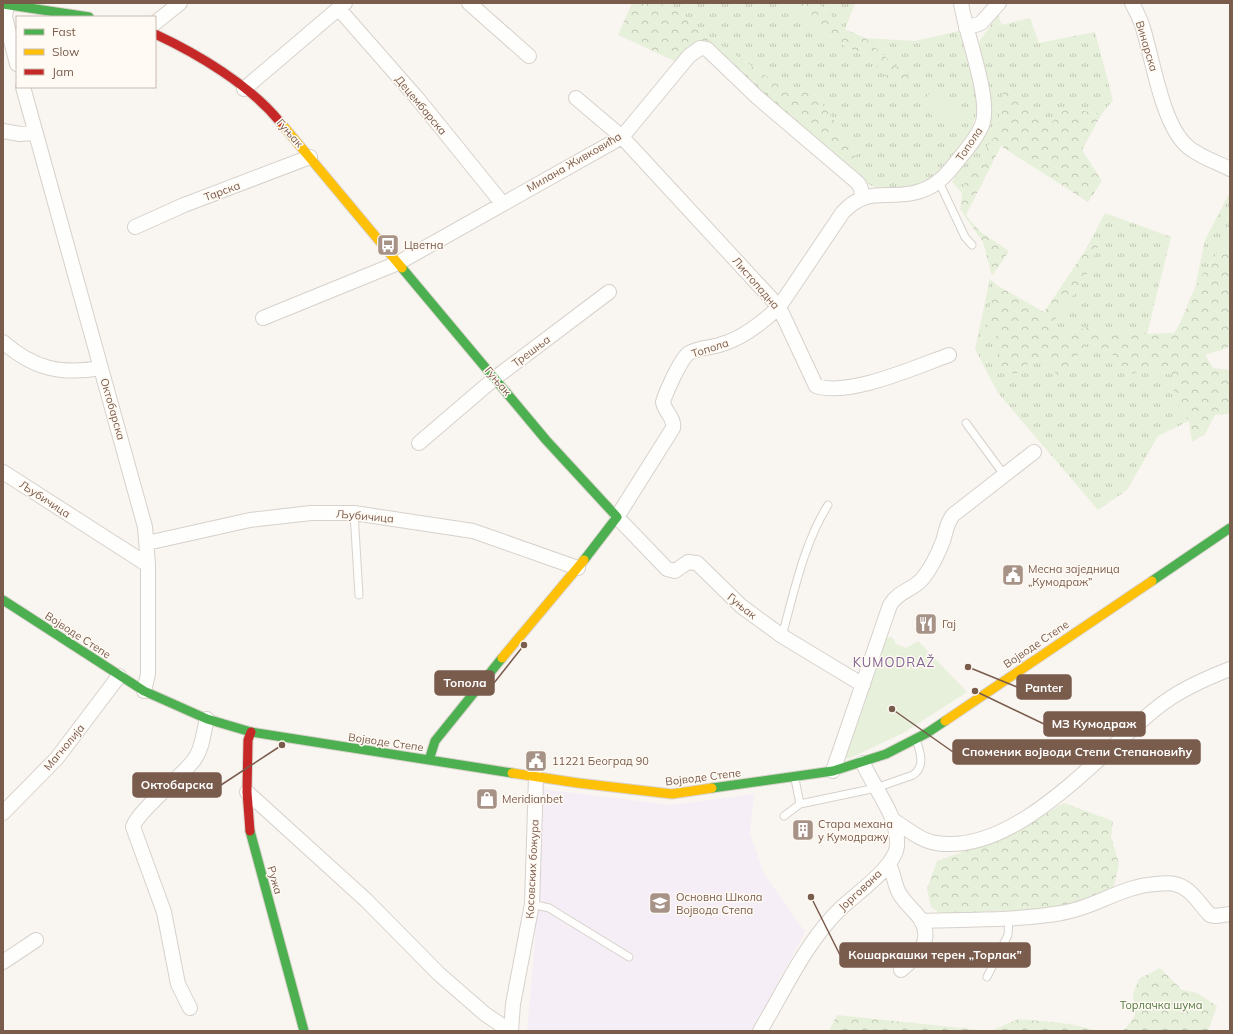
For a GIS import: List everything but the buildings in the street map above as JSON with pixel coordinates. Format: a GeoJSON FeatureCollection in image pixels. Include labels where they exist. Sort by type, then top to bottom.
{"type":"FeatureCollection","features":[{"type":"Feature","properties":{"kind":"street"},"geometry":{"type":"LineString","coordinates":[[156,22],[180,3]]}},
{"type":"Feature","properties":{"kind":"street"},"geometry":{"type":"LineString","coordinates":[[469,3],[530,56]]}},
{"type":"Feature","properties":{"kind":"street","name":"Топола"},"geometry":{"type":"LineString","coordinates":[[429,760],[435,741],[448,723],[578,568],[616,517],[673,428],[673,422],[665,409],[663,402],[685,357],[696,350],[720,345],[736,339],[769,316],[779,307],[842,212],[851,204],[862,198],[912,193],[939,182],[951,170],[975,138],[984,118],[979,80],[961,3]]}},
{"type":"Feature","properties":{"kind":"street"},"geometry":{"type":"LineString","coordinates":[[966,28],[982,23],[999,3]]}},
{"type":"Feature","properties":{"kind":"street","name":"Винарска"},"geometry":{"type":"LineString","coordinates":[[1132,3],[1143,26],[1160,90],[1174,128],[1185,145],[1230,169]]}},
{"type":"Feature","properties":{"kind":"street"},"geometry":{"type":"LineString","coordinates":[[16,60],[5,17],[6,4],[83,16]]}},
{"type":"Feature","properties":{"kind":"street"},"geometry":{"type":"LineString","coordinates":[[244,89],[342,6]]}},
{"type":"Feature","properties":{"kind":"street","name":"Децембарска"},"geometry":{"type":"LineString","coordinates":[[342,6],[502,203]]}},
{"type":"Feature","properties":{"kind":"street","name":"Гуњак"},"geometry":{"type":"LineString","coordinates":[[156,34],[178,44],[209,62],[244,89],[277,118],[337,192],[546,440],[616,517],[667,569],[674,571],[688,562],[697,563],[732,599],[782,636],[863,685]]}},
{"type":"Feature","properties":{"kind":"street","name":"Милана Живковића"},"geometry":{"type":"LineString","coordinates":[[263,318],[398,263],[430,247],[502,203],[622,137],[689,56],[700,48],[707,49],[757,97],[858,183],[861,189],[862,198]]}},
{"type":"Feature","properties":{"kind":"street","name":"Октобарска"},"geometry":{"type":"LineString","coordinates":[[23,88],[34,133],[143,520],[147,543],[148,565],[148,674],[144,691]]}},
{"type":"Feature","properties":{"kind":"street","name":"Листопадна"},"geometry":{"type":"LineString","coordinates":[[576,98],[622,137],[779,307],[816,386],[826,390],[856,387],[949,355]]}},
{"type":"Feature","properties":{"kind":"street"},"geometry":{"type":"LineString","coordinates":[[3,131],[20,134],[34,133]]}},
{"type":"Feature","properties":{"kind":"street","name":"Тарска"},"geometry":{"type":"LineString","coordinates":[[135,227],[184,205],[310,157]]}},
{"type":"Feature","properties":{"kind":"street","name":"Трешња"},"geometry":{"type":"LineString","coordinates":[[419,443],[495,378],[609,292]]}},
{"type":"Feature","properties":{"kind":"street"},"geometry":{"type":"LineString","coordinates":[[3,342],[15,353],[37,366],[79,372],[101,368]]}},
{"type":"Feature","properties":{"kind":"street"},"geometry":{"type":"LineString","coordinates":[[833,771],[863,685],[883,621],[893,600],[899,594],[917,584],[923,578],[938,552],[946,527],[953,515],[1034,452]]}},
{"type":"Feature","properties":{"kind":"street","name":"Љубичица"},"geometry":{"type":"LineString","coordinates":[[3,472],[148,565]]}},
{"type":"Feature","properties":{"kind":"street","name":"Љубичица"},"geometry":{"type":"LineString","coordinates":[[147,543],[250,520],[311,513],[354,513],[474,531],[578,568]]}},
{"type":"Feature","properties":{"kind":"street","name":"Војводе Степе"},"geometry":{"type":"LineString","coordinates":[[3,600],[144,691],[207,719],[251,732],[536,777],[663,794],[795,778],[833,771],[863,763],[916,740],[1230,528]]}},
{"type":"Feature","properties":{"kind":"street"},"geometry":{"type":"LineString","coordinates":[[893,820],[935,843],[963,842],[978,839],[997,832],[1018,822],[1051,800],[1163,703],[1197,683],[1230,669]]}},
{"type":"Feature","properties":{"kind":"street","name":"Магнолија"},"geometry":{"type":"LineString","coordinates":[[3,813],[57,758],[119,676]]}},
{"type":"Feature","properties":{"kind":"street"},"geometry":{"type":"LineString","coordinates":[[190,1008],[178,984],[164,912],[133,827],[140,816],[194,760],[202,746],[207,719]]}},
{"type":"Feature","properties":{"kind":"street","name":"Ружа"},"geometry":{"type":"LineString","coordinates":[[251,732],[248,740],[247,792],[248,820],[251,842],[304,1031]]}},
{"type":"Feature","properties":{"kind":"street","name":"Јоргована"},"geometry":{"type":"LineString","coordinates":[[760,1031],[816,935],[853,897],[889,865],[896,853],[897,844],[893,820],[863,763]]}},
{"type":"Feature","properties":{"kind":"street","name":"Косовских божура"},"geometry":{"type":"LineString","coordinates":[[510,1031],[512,1004],[532,904],[536,777]]}},
{"type":"Feature","properties":{"kind":"street"},"geometry":{"type":"LineString","coordinates":[[247,792],[367,901],[439,974],[485,1014],[510,1031]]}},
{"type":"Feature","properties":{"kind":"street"},"geometry":{"type":"LineString","coordinates":[[889,865],[894,873],[900,896],[922,921],[926,938],[923,947],[901,970]]}},
{"type":"Feature","properties":{"kind":"street"},"geometry":{"type":"LineString","coordinates":[[922,921],[1008,919],[1071,911],[1131,887],[1165,883],[1174,884],[1188,890],[1210,915],[1216,916],[1230,914]]}},
{"type":"Feature","properties":{"kind":"street"},"geometry":{"type":"LineString","coordinates":[[3,962],[36,940]]}},
{"type":"Feature","properties":{"kind":"lane"},"geometry":{"type":"LineString","coordinates":[[939,182],[965,237],[972,245]]}},
{"type":"Feature","properties":{"kind":"lane"},"geometry":{"type":"LineString","coordinates":[[966,423],[1005,476]]}},
{"type":"Feature","properties":{"kind":"lane"},"geometry":{"type":"LineString","coordinates":[[782,636],[797,580],[819,519],[828,505]]}},
{"type":"Feature","properties":{"kind":"lane"},"geometry":{"type":"LineString","coordinates":[[354,513],[359,595]]}},
{"type":"Feature","properties":{"kind":"lane"},"geometry":{"type":"LineString","coordinates":[[784,816],[800,804],[876,788],[917,772],[920,767],[921,755],[916,740]]}},
{"type":"Feature","properties":{"kind":"lane"},"geometry":{"type":"LineString","coordinates":[[795,778],[800,804]]}},
{"type":"Feature","properties":{"kind":"lane"},"geometry":{"type":"LineString","coordinates":[[532,904],[549,908],[629,956]]}},
{"type":"Feature","properties":{"kind":"lane"},"geometry":{"type":"LineString","coordinates":[[987,977],[1008,935],[1008,919]]}},
{"type":"Feature","properties":{"kind":"shaded area","name":"Основна Школа Војвода Степа"},"geometry":{"type":"Polygon","coordinates":[[[543,789],[671,805],[754,794],[750,833],[764,874],[805,932],[752,1031],[527,1031],[535,939],[543,789]]]}},
{"type":"Feature","properties":{"kind":"green space"},"geometry":{"type":"Polygon","coordinates":[[[632,3],[659,3],[676,10],[726,49],[792,93],[813,92],[858,153],[846,165],[745,85],[696,50],[677,62],[618,35],[632,3]]]}},
{"type":"Feature","properties":{"kind":"green space"},"geometry":{"type":"Polygon","coordinates":[[[659,3],[790,3],[816,28],[846,47],[867,56],[893,84],[916,82],[865,38],[915,41],[959,31],[978,99],[978,109],[971,130],[937,175],[902,190],[877,188],[870,185],[846,165],[858,153],[813,92],[792,93],[726,49],[676,10],[659,3]]]}},
{"type":"Feature","properties":{"kind":"green space"},"geometry":{"type":"Polygon","coordinates":[[[790,3],[818,3],[845,29],[865,38],[891,62],[917,82],[893,84],[867,56],[846,47],[816,28],[790,3]]]}},
{"type":"Feature","properties":{"kind":"green space"},"geometry":{"type":"Polygon","coordinates":[[[818,3],[855,3],[845,29],[818,3]]]}},
{"type":"Feature","properties":{"kind":"green space"},"geometry":{"type":"Polygon","coordinates":[[[998,15],[1002,25],[1030,18],[1039,43],[1095,32],[1113,100],[1101,115],[1067,107],[1050,124],[1004,89],[996,135],[970,170],[962,193],[952,182],[964,162],[985,136],[989,116],[979,42],[998,15]]]}},
{"type":"Feature","properties":{"kind":"green space"},"geometry":{"type":"Polygon","coordinates":[[[934,87],[970,114],[955,133],[920,106],[934,87]]]}},
{"type":"Feature","properties":{"kind":"green space"},"geometry":{"type":"Polygon","coordinates":[[[1004,88],[1050,124],[1067,107],[1101,115],[1082,150],[1102,181],[1088,202],[1001,146],[966,215],[979,231],[1009,251],[992,276],[983,242],[960,209],[962,193],[970,170],[996,135],[1004,88]]]}},
{"type":"Feature","properties":{"kind":"green space"},"geometry":{"type":"Polygon","coordinates":[[[1230,192],[1230,237],[1212,260],[1195,288],[1205,240],[1230,192]]]}},
{"type":"Feature","properties":{"kind":"green space"},"geometry":{"type":"Polygon","coordinates":[[[1105,213],[1171,237],[1147,334],[1102,333],[1088,327],[1065,334],[1051,325],[1085,279],[1099,241],[1085,251],[1105,213]]]}},
{"type":"Feature","properties":{"kind":"green space"},"geometry":{"type":"Polygon","coordinates":[[[1230,237],[1230,344],[1227,348],[1205,355],[1213,368],[1230,370],[1230,414],[1215,415],[1205,434],[1192,442],[1189,421],[1174,399],[1173,375],[1151,367],[1129,375],[1110,352],[1089,342],[1077,356],[1068,375],[1058,377],[1049,361],[1034,359],[1016,374],[999,371],[1001,343],[984,321],[998,286],[1044,312],[1085,251],[1100,241],[1085,279],[1051,325],[1065,334],[1088,327],[1102,333],[1174,333],[1199,281],[1230,237]]]}},
{"type":"Feature","properties":{"kind":"green space"},"geometry":{"type":"Polygon","coordinates":[[[990,279],[998,286],[984,321],[1001,343],[1016,374],[1034,359],[1049,361],[1068,375],[1077,356],[1089,342],[1110,352],[1129,375],[1151,367],[1173,375],[1174,399],[1189,421],[1158,436],[1127,490],[1098,510],[998,393],[975,349],[990,279]]]}},
{"type":"Feature","properties":{"kind":"green space"},"geometry":{"type":"Polygon","coordinates":[[[892,637],[896,644],[906,648],[918,641],[967,692],[905,732],[848,759],[844,757],[863,709],[885,638],[892,637]]]}},
{"type":"Feature","properties":{"kind":"green space"},"geometry":{"type":"Polygon","coordinates":[[[1064,803],[1113,821],[1111,837],[1119,864],[1113,890],[1073,905],[1036,910],[973,912],[942,915],[931,907],[927,889],[937,861],[1011,835],[1064,803]]]}},
{"type":"Feature","properties":{"kind":"green space","name":"Торлачка шума"},"geometry":{"type":"Polygon","coordinates":[[[1160,968],[1182,990],[1197,993],[1217,1006],[1208,1031],[1121,1031],[1125,1029],[1135,1016],[1133,994],[1139,979],[1160,968]]]}},
{"type":"Feature","properties":{"kind":"green space","name":"Торлачка шума"},"geometry":{"type":"Polygon","coordinates":[[[837,1015],[990,1031],[829,1031],[837,1015]]]}},
{"type":"Feature","properties":{"kind":"green space"},"geometry":{"type":"Polygon","coordinates":[[[1019,1019],[1070,1024],[1098,1031],[990,1031],[1019,1019]]]}},
{"type":"Feature","properties":{"kind":"traffic: fast"},"geometry":{"type":"LineString","coordinates":[[3,4],[82,16]]}},
{"type":"Feature","properties":{"kind":"traffic: fast"},"geometry":{"type":"LineString","coordinates":[[402,268],[546,440],[617,517],[584,560]]}},
{"type":"Feature","properties":{"kind":"traffic: fast"},"geometry":{"type":"LineString","coordinates":[[1152,581],[1230,528]]}},
{"type":"Feature","properties":{"kind":"traffic: fast"},"geometry":{"type":"LineString","coordinates":[[3,600],[144,691],[207,719],[251,732],[512,773]]}},
{"type":"Feature","properties":{"kind":"traffic: fast"},"geometry":{"type":"LineString","coordinates":[[429,760],[435,741],[502,658]]}},
{"type":"Feature","properties":{"kind":"traffic: fast"},"geometry":{"type":"LineString","coordinates":[[712,788],[833,771],[886,754],[927,733],[945,721]]}},
{"type":"Feature","properties":{"kind":"traffic: fast"},"geometry":{"type":"LineString","coordinates":[[250,831],[304,1031]]}},
{"type":"Feature","properties":{"kind":"traffic: slow"},"geometry":{"type":"LineString","coordinates":[[280,122],[402,268]]}},
{"type":"Feature","properties":{"kind":"traffic: slow"},"geometry":{"type":"LineString","coordinates":[[502,658],[584,560]]}},
{"type":"Feature","properties":{"kind":"traffic: slow"},"geometry":{"type":"LineString","coordinates":[[945,721],[1152,581]]}},
{"type":"Feature","properties":{"kind":"traffic: slow"},"geometry":{"type":"LineString","coordinates":[[512,773],[578,783],[672,794],[712,788]]}},
{"type":"Feature","properties":{"kind":"traffic: jam"},"geometry":{"type":"LineString","coordinates":[[156,34],[206,61],[239,83],[268,108],[280,122]]}},
{"type":"Feature","properties":{"kind":"traffic: jam"},"geometry":{"type":"LineString","coordinates":[[250,831],[247,792],[248,740],[251,732]]}},
{"type":"Feature","properties":{"kind":"place","name":"Цветна"},"geometry":{"type":"Point","coordinates":[388,245]}},
{"type":"Feature","properties":{"kind":"place","name":"Месна заједница „Кумодраж”"},"geometry":{"type":"Point","coordinates":[1013,575]}},
{"type":"Feature","properties":{"kind":"place","name":"Гај"},"geometry":{"type":"Point","coordinates":[926,624]}},
{"type":"Feature","properties":{"kind":"place","name":"Топола"},"geometry":{"type":"Point","coordinates":[524,645]}},
{"type":"Feature","properties":{"kind":"place","name":"Panter"},"geometry":{"type":"Point","coordinates":[968,667]}},
{"type":"Feature","properties":{"kind":"place","name":"МЗ Кумодраж"},"geometry":{"type":"Point","coordinates":[975,691]}},
{"type":"Feature","properties":{"kind":"place","name":"Споменик војводи Степи Степановићу"},"geometry":{"type":"Point","coordinates":[892,709]}},
{"type":"Feature","properties":{"kind":"place","name":"Октобарска"},"geometry":{"type":"Point","coordinates":[282,745]}},
{"type":"Feature","properties":{"kind":"place","name":"11221 Београд 90"},"geometry":{"type":"Point","coordinates":[536,761]}},
{"type":"Feature","properties":{"kind":"place","name":"Meridianbet"},"geometry":{"type":"Point","coordinates":[487,799]}},
{"type":"Feature","properties":{"kind":"place","name":"Стара механа у Кумодражу"},"geometry":{"type":"Point","coordinates":[803,830]}},
{"type":"Feature","properties":{"kind":"place","name":"Кошаркашки терен „Торлак”"},"geometry":{"type":"Point","coordinates":[811,897]}},
{"type":"Feature","properties":{"kind":"place","name":"Основна Школа Војвода Степа"},"geometry":{"type":"Point","coordinates":[660,903]}},
{"type":"Feature","properties":{"kind":"district","name":"KUMODRAŽ"},"geometry":{"type":"Point","coordinates":[894,662]}}]}
